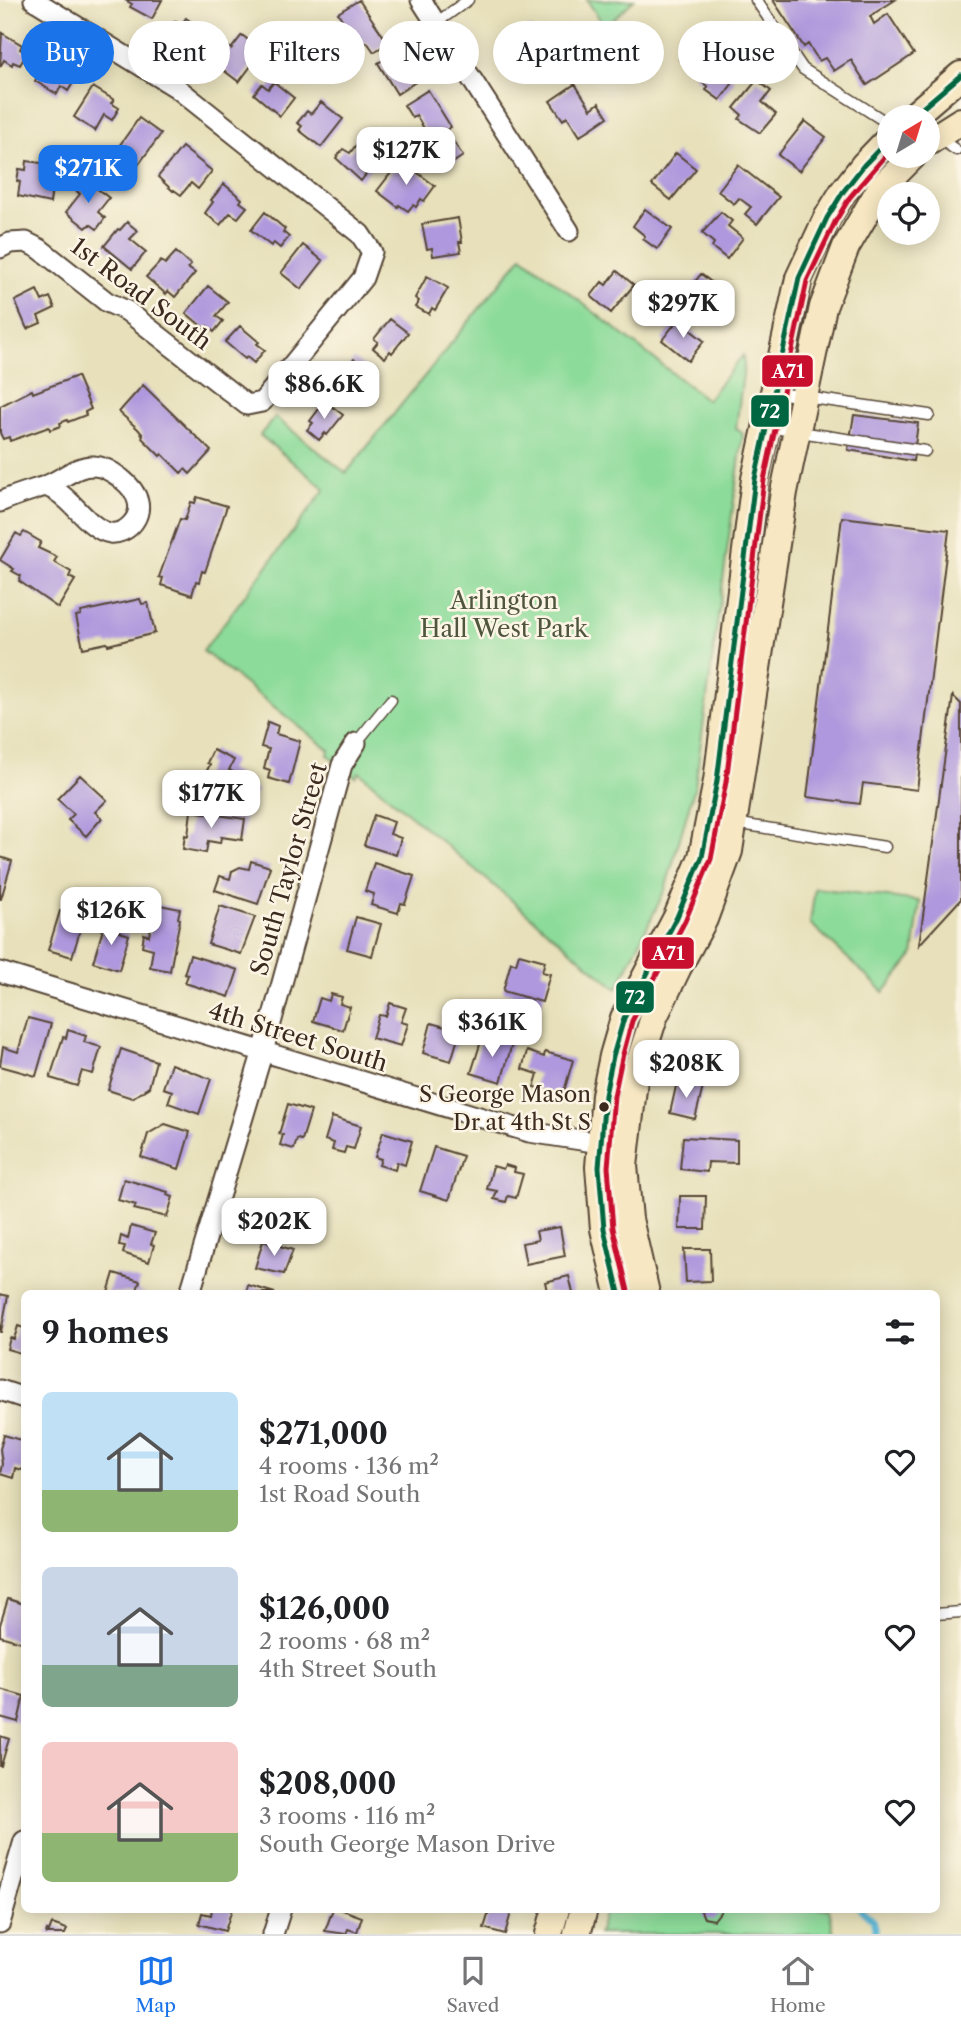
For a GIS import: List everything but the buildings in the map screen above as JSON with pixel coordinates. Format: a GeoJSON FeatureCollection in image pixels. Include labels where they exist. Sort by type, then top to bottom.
{"type":"FeatureCollection","features":[{"type":"Feature","properties":{"kind":"main road"},"geometry":{"type":"LineString","coordinates":[[926,105],[961,75]]}},
{"type":"Feature","properties":{"kind":"main road"},"geometry":{"type":"LineString","coordinates":[[940,143],[961,121]]}},
{"type":"Feature","properties":{"kind":"main road"},"geometry":{"type":"LineString","coordinates":[[721,821],[717,781],[755,479],[799,278],[843,191],[877,151]]}},
{"type":"Feature","properties":{"kind":"main road"},"geometry":{"type":"LineString","coordinates":[[645,1290],[629,1219],[624,1166],[612,1145],[605,1095],[624,1018],[677,917],[702,857],[721,821],[802,398],[823,307],[846,247],[880,189],[901,168]]}},
{"type":"Feature","properties":{"kind":"main road"},"geometry":{"type":"LineString","coordinates":[[612,1145],[599,1167],[604,1229],[618,1290]]}},
{"type":"Feature","properties":{"kind":"main road"},"geometry":{"type":"LineString","coordinates":[[549,1934],[555,1913]]}},
{"type":"Feature","properties":{"kind":"main road"},"geometry":{"type":"LineString","coordinates":[[577,1934],[583,1913]]}},
{"type":"Feature","properties":{"kind":"street","name":"1st Road South"},"geometry":{"type":"LineString","coordinates":[[0,248],[10,243],[26,242],[40,249],[107,302],[127,311],[247,405],[262,402],[313,340],[363,278],[372,252],[360,234],[177,88],[34,0]]}},
{"type":"Feature","properties":{"kind":"street"},"geometry":{"type":"LineString","coordinates":[[421,0],[435,21]]}},
{"type":"Feature","properties":{"kind":"street"},"geometry":{"type":"LineString","coordinates":[[475,84],[569,231]]}},
{"type":"Feature","properties":{"kind":"street"},"geometry":{"type":"LineString","coordinates":[[0,502],[46,486]]}},
{"type":"Feature","properties":{"kind":"street","name":"South Taylor Street"},"geometry":{"type":"LineString","coordinates":[[191,1290],[262,1052],[342,765],[356,743]]}},
{"type":"Feature","properties":{"kind":"street","name":"4th Street South"},"geometry":{"type":"LineString","coordinates":[[0,972],[529,1132],[612,1145]]}},
{"type":"Feature","properties":{"kind":"street"},"geometry":{"type":"LineString","coordinates":[[0,1390],[21,1397]]}},
{"type":"Feature","properties":{"kind":"street"},"geometry":{"type":"LineString","coordinates":[[0,1923],[21,1852]]}},
{"type":"Feature","properties":{"kind":"street"},"geometry":{"type":"LineString","coordinates":[[273,1934],[280,1913]]}},
{"type":"Feature","properties":{"kind":"lane"},"geometry":{"type":"LineString","coordinates":[[439,21],[468,0]]}},
{"type":"Feature","properties":{"kind":"lane"},"geometry":{"type":"LineString","coordinates":[[756,0],[803,69],[877,116]]}},
{"type":"Feature","properties":{"kind":"lane"},"geometry":{"type":"LineString","coordinates":[[773,393],[929,415]]}},
{"type":"Feature","properties":{"kind":"lane"},"geometry":{"type":"LineString","coordinates":[[766,427],[925,451]]}},
{"type":"Feature","properties":{"kind":"lane"},"geometry":{"type":"LineString","coordinates":[[356,743],[391,700]]}},
{"type":"Feature","properties":{"kind":"lane"},"geometry":{"type":"LineString","coordinates":[[721,821],[885,847]]}},
{"type":"Feature","properties":{"kind":"lane"},"geometry":{"type":"LineString","coordinates":[[940,1614],[961,1612]]}},
{"type":"Feature","properties":{"kind":"green space"},"geometry":{"type":"Polygon","coordinates":[[[587,0],[634,0],[611,21],[601,21],[587,0]]]}},
{"type":"Feature","properties":{"kind":"green space","name":"Arlington Hall West Park"},"geometry":{"type":"Polygon","coordinates":[[[522,256],[707,400],[743,355],[736,428],[743,434],[695,786],[665,890],[617,989],[359,772],[356,777],[328,755],[329,750],[203,651],[325,489],[260,435],[275,417],[346,473],[522,256]]]}},
{"type":"Feature","properties":{"kind":"green space"},"geometry":{"type":"Polygon","coordinates":[[[815,888],[920,901],[913,956],[884,992],[810,923],[815,888]]]}},
{"type":"Feature","properties":{"kind":"green space"},"geometry":{"type":"Polygon","coordinates":[[[605,1913],[830,1913],[834,1934],[598,1934],[605,1913]]]}},
{"type":"Feature","properties":{"kind":"waterway"},"geometry":{"type":"LineString","coordinates":[[864,1913],[873,1921],[876,1934]]}},
{"type":"Feature","properties":{"kind":"transit line","name":"72"},"geometry":{"type":"LineString","coordinates":[[926,105],[961,75]]}},
{"type":"Feature","properties":{"kind":"transit line","name":"72"},"geometry":{"type":"LineString","coordinates":[[618,1290],[604,1229],[599,1167],[605,1095],[613,1056],[624,1018],[677,917],[702,857],[717,781],[755,479],[799,278],[827,218],[843,192],[877,151]]}},
{"type":"Feature","properties":{"kind":"transit line","name":"A71"},"geometry":{"type":"LineString","coordinates":[[628,1290],[613,1228],[608,1167],[614,1096],[622,1058],[632,1021],[685,921],[711,859],[726,782],[764,480],[807,281],[850,197],[877,166]]}},
{"type":"Feature","properties":{"kind":"place","name":"S George Mason Dr at 4th St S"},"geometry":{"type":"Point","coordinates":[604,1107]}}]}
